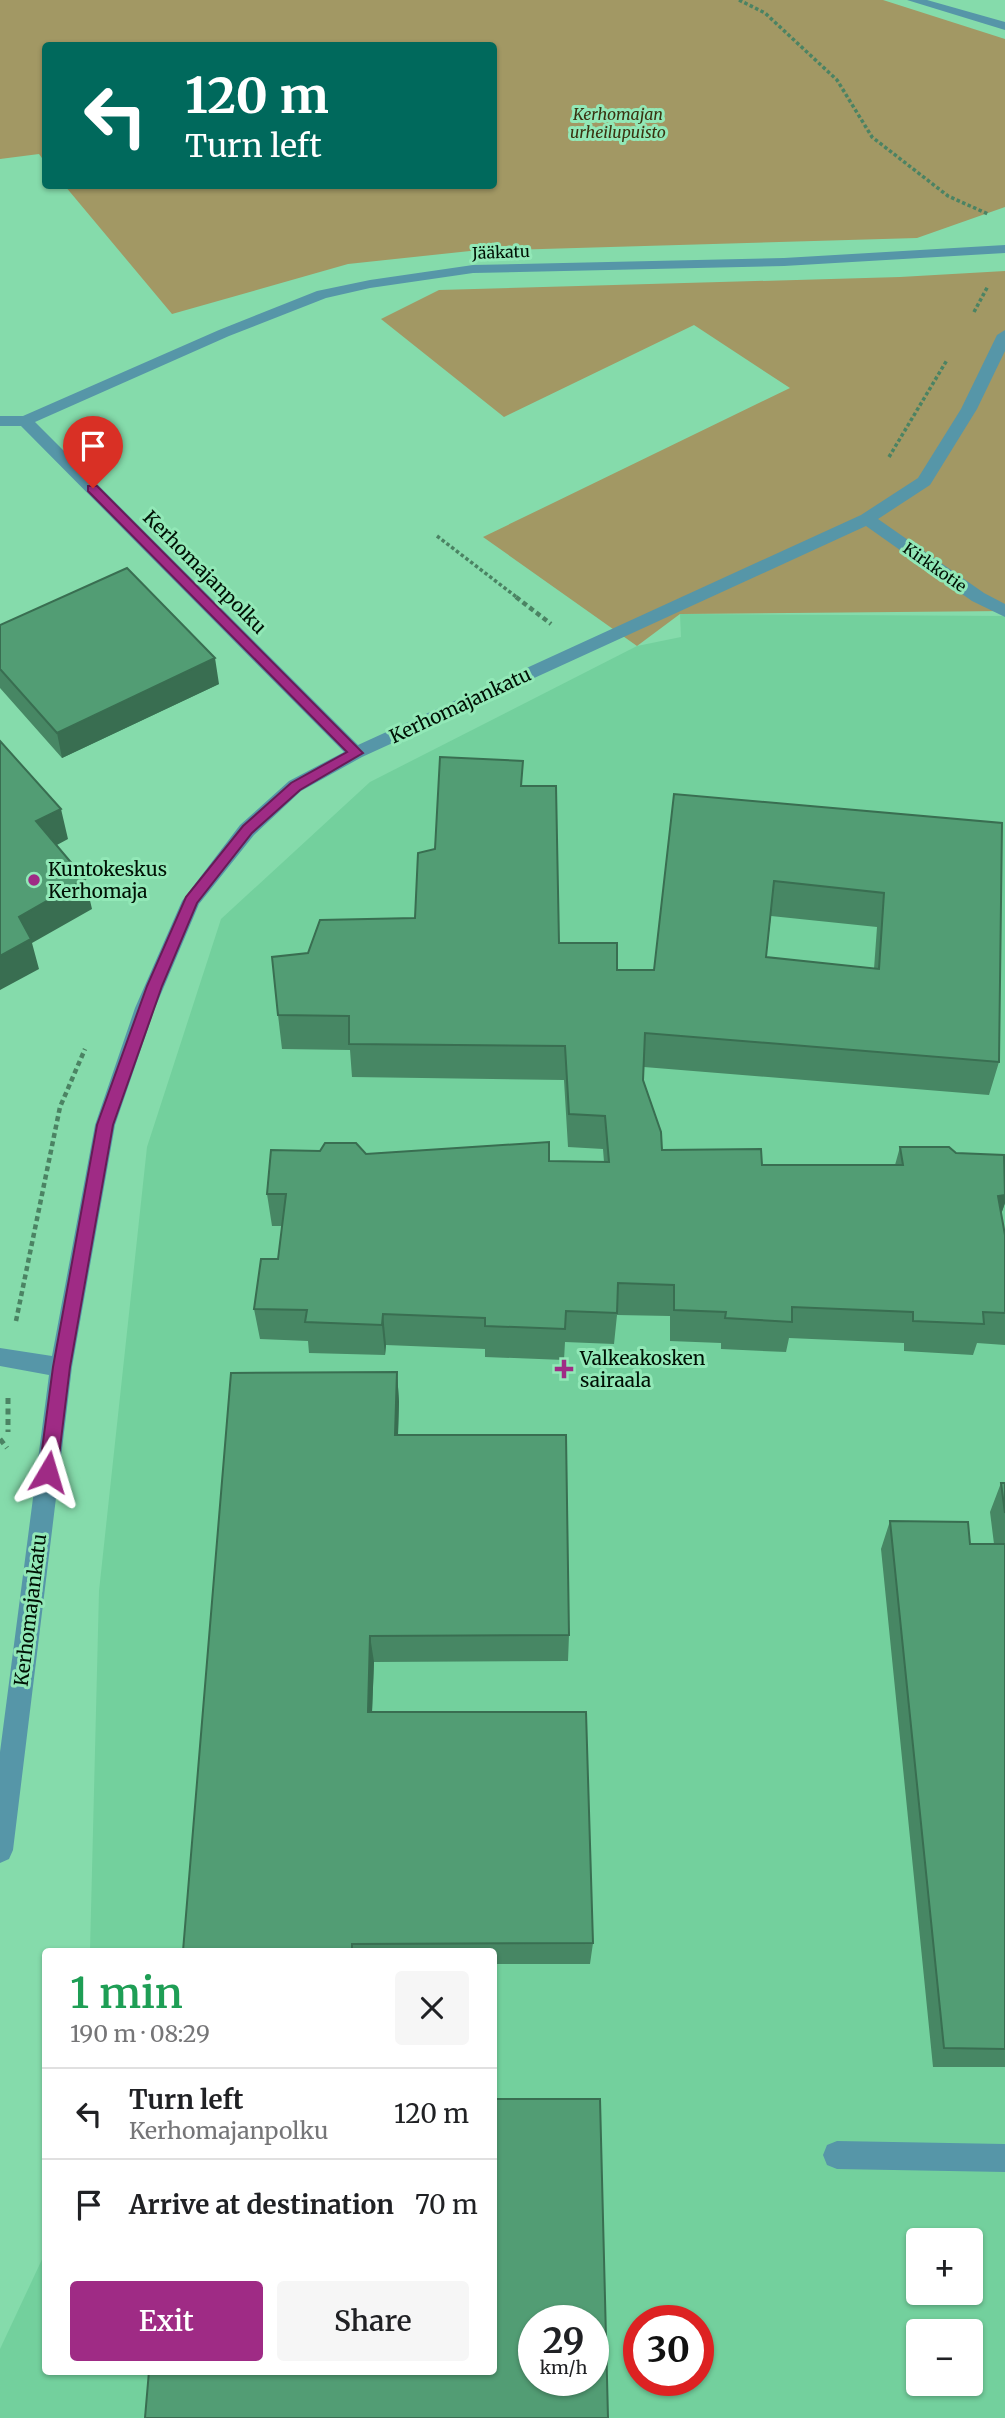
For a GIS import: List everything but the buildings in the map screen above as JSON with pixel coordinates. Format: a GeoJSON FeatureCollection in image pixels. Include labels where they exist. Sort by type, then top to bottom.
{"type":"FeatureCollection","features":[{"type":"Feature","properties":{"kind":"street"},"geometry":{"type":"LineString","coordinates":[[913,0],[1005,26]]}},
{"type":"Feature","properties":{"kind":"street","name":"Jääkatu"},"geometry":{"type":"LineString","coordinates":[[25,421],[236,328],[322,294],[370,284],[473,270],[784,262],[1005,248]]}},
{"type":"Feature","properties":{"kind":"street","name":"Kerhomajankatu"},"geometry":{"type":"LineString","coordinates":[[0,1850],[61,1367],[105,1125],[145,1008],[191,901],[247,830],[295,786],[356,753],[867,519],[924,481],[969,409],[1005,335]]}},
{"type":"Feature","properties":{"kind":"street"},"geometry":{"type":"LineString","coordinates":[[0,421],[25,421]]}},
{"type":"Feature","properties":{"kind":"street","name":"Kerhomajanpolku"},"geometry":{"type":"LineString","coordinates":[[25,421],[356,753]]}},
{"type":"Feature","properties":{"kind":"street","name":"Kirkkotie"},"geometry":{"type":"LineString","coordinates":[[867,519],[978,597],[1005,611]]}},
{"type":"Feature","properties":{"kind":"street"},"geometry":{"type":"LineString","coordinates":[[4,1358],[61,1367]]}},
{"type":"Feature","properties":{"kind":"street"},"geometry":{"type":"LineString","coordinates":[[837,2155],[1005,2158]]}},
{"type":"Feature","properties":{"kind":"path"},"geometry":{"type":"LineString","coordinates":[[739,0],[765,13],[837,80],[872,137],[948,196],[994,217]]}},
{"type":"Feature","properties":{"kind":"path"},"geometry":{"type":"LineString","coordinates":[[974,313],[990,281]]}},
{"type":"Feature","properties":{"kind":"path"},"geometry":{"type":"LineString","coordinates":[[886,461],[948,359]]}},
{"type":"Feature","properties":{"kind":"path"},"geometry":{"type":"LineString","coordinates":[[437,536],[555,627],[543,633]]}},
{"type":"Feature","properties":{"kind":"path"},"geometry":{"type":"LineString","coordinates":[[0,1439],[8,1449],[4,1358],[60,1107],[87,1045]]}},
{"type":"Feature","properties":{"kind":"shaded area","name":"Valkeakosken sairaala"},"geometry":{"type":"Polygon","coordinates":[[[680,614],[1005,616],[1005,2418],[0,2418],[0,2349],[42,2259],[42,2375],[497,2375],[497,1948],[90,1948],[99,1591],[147,1147],[221,919],[370,782],[637,646],[681,637],[680,614]]]}},
{"type":"Feature","properties":{"kind":"green space","name":"Kerhomajan urheilupuisto"},"geometry":{"type":"Polygon","coordinates":[[[0,0],[883,0],[1005,39],[1005,207],[917,238],[470,251],[348,264],[172,314],[68,189],[497,189],[497,42],[42,42],[42,158],[39,154],[0,159],[0,0]]]}},
{"type":"Feature","properties":{"kind":"green space"},"geometry":{"type":"Polygon","coordinates":[[[1005,271],[1005,611],[680,614],[637,646],[483,537],[790,388],[694,325],[504,417],[381,319],[439,290],[900,277],[1005,271]]]}},
{"type":"Feature","properties":{"kind":"place","name":"Kuntokeskus Kerhomaja"},"geometry":{"type":"Point","coordinates":[34,880]}},
{"type":"Feature","properties":{"kind":"place","name":"Valkeakosken sairaala"},"geometry":{"type":"Point","coordinates":[564,1369]}},
{"type":"Feature","properties":{"kind":"route"},"geometry":{"type":"LineString","coordinates":[[48,1472],[61,1367],[105,1125],[154,986],[191,901],[247,830],[295,786],[356,753],[93,488]]}}]}
